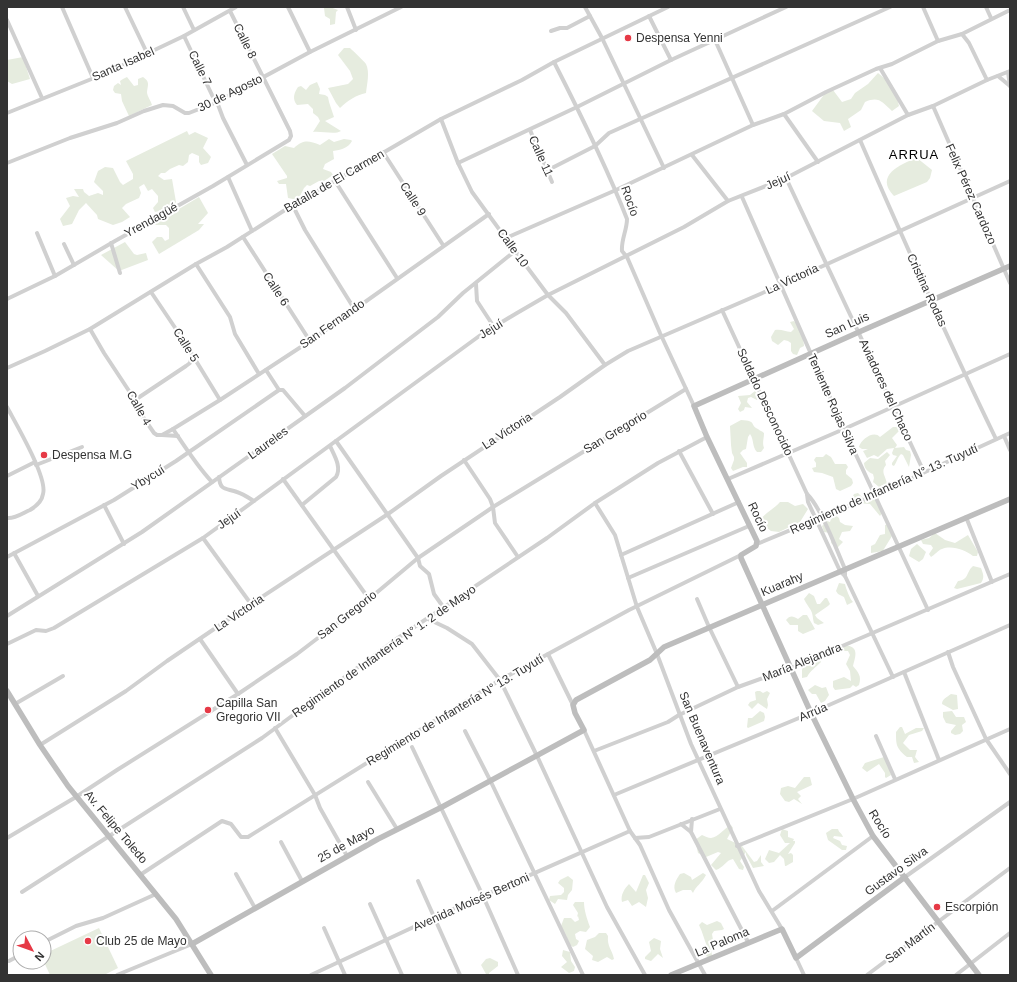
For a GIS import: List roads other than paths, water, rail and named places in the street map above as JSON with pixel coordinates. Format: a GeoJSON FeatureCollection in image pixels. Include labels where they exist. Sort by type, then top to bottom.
{"type":"FeatureCollection","features":[{"type":"Feature","properties":{"kind":"street"},"geometry":{"type":"LineString","coordinates":[[62,7],[93,78]]}},
{"type":"Feature","properties":{"kind":"street"},"geometry":{"type":"LineString","coordinates":[[125,7],[147,54]]}},
{"type":"Feature","properties":{"kind":"street"},"geometry":{"type":"LineString","coordinates":[[183,7],[194,30]]}},
{"type":"Feature","properties":{"kind":"street","name":"Santa Isabel"},"geometry":{"type":"LineString","coordinates":[[7,113],[147,54],[184,36],[236,7]]}},
{"type":"Feature","properties":{"kind":"street"},"geometry":{"type":"LineString","coordinates":[[288,7],[310,52]]}},
{"type":"Feature","properties":{"kind":"street"},"geometry":{"type":"LineString","coordinates":[[346,7],[356,30]]}},
{"type":"Feature","properties":{"kind":"street","name":"30 de Agosto"},"geometry":{"type":"LineString","coordinates":[[7,163],[70,138],[117,123],[144,111],[163,105],[173,106],[185,113],[218,102],[310,52],[401,7]]}},
{"type":"Feature","properties":{"kind":"street"},"geometry":{"type":"LineString","coordinates":[[585,7],[602,38],[664,168]]}},
{"type":"Feature","properties":{"kind":"street","name":"Batalla de El Carmen"},"geometry":{"type":"LineString","coordinates":[[7,368],[90,328],[383,152],[442,119],[522,80],[602,38],[668,7]]}},
{"type":"Feature","properties":{"kind":"street"},"geometry":{"type":"LineString","coordinates":[[458,163],[530,130],[671,60],[786,7]]}},
{"type":"Feature","properties":{"kind":"street"},"geometry":{"type":"LineString","coordinates":[[548,170],[595,146],[609,133],[890,7]]}},
{"type":"Feature","properties":{"kind":"street"},"geometry":{"type":"LineString","coordinates":[[923,7],[938,41]]}},
{"type":"Feature","properties":{"kind":"street"},"geometry":{"type":"LineString","coordinates":[[986,7],[991,18]]}},
{"type":"Feature","properties":{"kind":"street"},"geometry":{"type":"LineString","coordinates":[[506,238],[616,190],[753,125],[784,114],[826,92],[892,64],[938,41],[962,34],[991,18],[1010,10]]}},
{"type":"Feature","properties":{"kind":"street","name":"Calle 8"},"geometry":{"type":"LineString","coordinates":[[230,11],[291,136]]}},
{"type":"Feature","properties":{"kind":"street"},"geometry":{"type":"LineString","coordinates":[[551,31],[560,28],[567,28],[590,16]]}},
{"type":"Feature","properties":{"kind":"street"},"geometry":{"type":"LineString","coordinates":[[649,16],[671,60]]}},
{"type":"Feature","properties":{"kind":"street"},"geometry":{"type":"LineString","coordinates":[[7,20],[42,98]]}},
{"type":"Feature","properties":{"kind":"street"},"geometry":{"type":"LineString","coordinates":[[962,34],[969,43],[987,80]]}},
{"type":"Feature","properties":{"kind":"street","name":"Calle 7"},"geometry":{"type":"LineString","coordinates":[[184,36],[212,95],[218,102],[223,118],[247,165]]}},
{"type":"Feature","properties":{"kind":"street"},"geometry":{"type":"LineString","coordinates":[[715,40],[753,125]]}},
{"type":"Feature","properties":{"kind":"street","name":"Rocío"},"geometry":{"type":"LineString","coordinates":[[554,62],[616,190],[627,219],[622,251],[627,257],[707,437],[750,526],[757,544],[741,555],[741,558],[811,713],[853,799],[873,836],[979,975]]}},
{"type":"Feature","properties":{"kind":"street"},"geometry":{"type":"LineString","coordinates":[[880,68],[908,115]]}},
{"type":"Feature","properties":{"kind":"street"},"geometry":{"type":"LineString","coordinates":[[1009,71],[1010,86]]}},
{"type":"Feature","properties":{"kind":"street","name":"Jejuí"},"geometry":{"type":"LineString","coordinates":[[7,644],[36,630],[46,631],[54,628],[203,538],[482,334],[548,295],[627,257],[728,202],[786,178],[908,115],[933,106],[1009,71]]}},
{"type":"Feature","properties":{"kind":"street"},"geometry":{"type":"LineString","coordinates":[[998,76],[1010,86]]}},
{"type":"Feature","properties":{"kind":"street","name":"Felix Pérez Cardozo"},"geometry":{"type":"LineString","coordinates":[[933,106],[1010,282]]}},
{"type":"Feature","properties":{"kind":"street"},"geometry":{"type":"LineString","coordinates":[[784,114],[818,162]]}},
{"type":"Feature","properties":{"kind":"street","name":"Calle 10"},"geometry":{"type":"LineString","coordinates":[[442,119],[458,163],[472,192],[515,252],[548,295],[566,312],[604,365]]}},
{"type":"Feature","properties":{"kind":"street","name":"Calle 11"},"geometry":{"type":"LineString","coordinates":[[530,130],[552,182]]}},
{"type":"Feature","properties":{"kind":"street","name":"Yrendagüé"},"geometry":{"type":"LineString","coordinates":[[7,298],[55,276],[259,159],[289,140],[291,136]]}},
{"type":"Feature","properties":{"kind":"street","name":"Cristina Rodas"},"geometry":{"type":"LineString","coordinates":[[860,140],[899,230],[996,439]]}},
{"type":"Feature","properties":{"kind":"street","name":"Calle 9"},"geometry":{"type":"LineString","coordinates":[[383,152],[443,245]]}},
{"type":"Feature","properties":{"kind":"street"},"geometry":{"type":"LineString","coordinates":[[692,155],[728,202]]}},
{"type":"Feature","properties":{"kind":"street"},"geometry":{"type":"LineString","coordinates":[[228,177],[252,231]]}},
{"type":"Feature","properties":{"kind":"street","name":"Aviadores del Chaco"},"geometry":{"type":"LineString","coordinates":[[786,178],[924,472]]}},
{"type":"Feature","properties":{"kind":"street"},"geometry":{"type":"LineString","coordinates":[[335,181],[397,278]]}},
{"type":"Feature","properties":{"kind":"street","name":"La Victoria"},"geometry":{"type":"LineString","coordinates":[[40,745],[126,691],[251,604],[334,551],[464,460],[560,397],[604,365],[628,351],[781,285],[899,230],[1010,181]]}},
{"type":"Feature","properties":{"kind":"street","name":"Teniente Rojas Silva"},"geometry":{"type":"LineString","coordinates":[[742,196],[810,354],[928,610]]}},
{"type":"Feature","properties":{"kind":"street"},"geometry":{"type":"LineString","coordinates":[[293,206],[305,230],[355,310]]}},
{"type":"Feature","properties":{"kind":"street","name":"San Fernando"},"geometry":{"type":"LineString","coordinates":[[173,429],[310,341],[355,310],[443,245],[489,214]]}},
{"type":"Feature","properties":{"kind":"street"},"geometry":{"type":"LineString","coordinates":[[37,233],[55,276]]}},
{"type":"Feature","properties":{"kind":"street","name":"Calle 6"},"geometry":{"type":"LineString","coordinates":[[243,237],[310,341]]}},
{"type":"Feature","properties":{"kind":"street"},"geometry":{"type":"LineString","coordinates":[[111,243],[120,273]]}},
{"type":"Feature","properties":{"kind":"street"},"geometry":{"type":"LineString","coordinates":[[64,244],[74,265]]}},
{"type":"Feature","properties":{"kind":"street","name":"Laureles"},"geometry":{"type":"LineString","coordinates":[[7,616],[124,544],[306,416],[410,339],[438,317],[463,293],[515,252]]}},
{"type":"Feature","properties":{"kind":"street"},"geometry":{"type":"LineString","coordinates":[[196,264],[230,317],[235,334],[259,374]]}},
{"type":"Feature","properties":{"kind":"street","name":"San Luis"},"geometry":{"type":"LineString","coordinates":[[694,406],[1010,266]]}},
{"type":"Feature","properties":{"kind":"street"},"geometry":{"type":"LineString","coordinates":[[476,284],[477,301],[494,327]]}},
{"type":"Feature","properties":{"kind":"street","name":"Calle 5"},"geometry":{"type":"LineString","coordinates":[[151,292],[220,400]]}},
{"type":"Feature","properties":{"kind":"street","name":"Soldado Desconocido"},"geometry":{"type":"LineString","coordinates":[[722,310],[807,494],[808,502],[816,520],[843,570]]}},
{"type":"Feature","properties":{"kind":"street","name":"Calle 4"},"geometry":{"type":"LineString","coordinates":[[90,328],[154,433],[157,435],[162,435],[173,429]]}},
{"type":"Feature","properties":{"kind":"street"},"geometry":{"type":"LineString","coordinates":[[728,479],[844,429],[1010,354]]}},
{"type":"Feature","properties":{"kind":"street"},"geometry":{"type":"LineString","coordinates":[[135,400],[190,363],[192,355]]}},
{"type":"Feature","properties":{"kind":"street"},"geometry":{"type":"LineString","coordinates":[[266,370],[281,390],[306,416]]}},
{"type":"Feature","properties":{"kind":"street","name":"San Gregorio"},"geometry":{"type":"LineString","coordinates":[[7,838],[76,798],[117,770],[238,694],[297,654],[369,599],[418,558],[493,507],[686,389]]}},
{"type":"Feature","properties":{"kind":"street","name":"Ybycuí"},"geometry":{"type":"LineString","coordinates":[[7,557],[104,505],[176,461],[188,451],[281,390]]}},
{"type":"Feature","properties":{"kind":"street"},"geometry":{"type":"LineString","coordinates":[[7,407],[35,464],[43,484],[43,494],[41,500],[34,507],[16,517],[7,518]]}},
{"type":"Feature","properties":{"kind":"street"},"geometry":{"type":"LineString","coordinates":[[173,429],[198,466],[212,482]]}},
{"type":"Feature","properties":{"kind":"street","name":"Regimiento de Infantería N° 13. Tuyutí"},"geometry":{"type":"LineString","coordinates":[[757,544],[875,495],[1010,433]]}},
{"type":"Feature","properties":{"kind":"street"},"geometry":{"type":"LineString","coordinates":[[162,435],[178,436]]}},
{"type":"Feature","properties":{"kind":"street"},"geometry":{"type":"LineString","coordinates":[[1004,436],[1010,450]]}},
{"type":"Feature","properties":{"kind":"street","name":"Regimiento de Infantería N° 1. 2 de Mayo"},"geometry":{"type":"LineString","coordinates":[[22,892],[262,738],[395,640],[595,504],[679,451],[707,437]]}},
{"type":"Feature","properties":{"kind":"street"},"geometry":{"type":"LineString","coordinates":[[336,441],[418,558],[420,566],[429,574],[434,594],[444,608]]}},
{"type":"Feature","properties":{"kind":"street"},"geometry":{"type":"LineString","coordinates":[[302,505],[336,477],[339,472],[330,446]]}},
{"type":"Feature","properties":{"kind":"street"},"geometry":{"type":"LineString","coordinates":[[7,476],[82,447]]}},
{"type":"Feature","properties":{"kind":"street"},"geometry":{"type":"LineString","coordinates":[[679,451],[713,514]]}},
{"type":"Feature","properties":{"kind":"street"},"geometry":{"type":"LineString","coordinates":[[464,460],[490,499],[493,507],[495,523],[518,557]]}},
{"type":"Feature","properties":{"kind":"street"},"geometry":{"type":"LineString","coordinates":[[219,477],[222,488],[238,492],[254,501]]}},
{"type":"Feature","properties":{"kind":"street"},"geometry":{"type":"LineString","coordinates":[[284,479],[369,599]]}},
{"type":"Feature","properties":{"kind":"street","name":"Soldado Desconocido"},"geometry":{"type":"LineString","coordinates":[[807,494],[813,500],[822,517],[845,576],[893,677]]}},
{"type":"Feature","properties":{"kind":"street","name":"Kuarahy"},"geometry":{"type":"LineString","coordinates":[[573,705],[576,700],[650,660],[664,647],[1010,499]]}},
{"type":"Feature","properties":{"kind":"street"},"geometry":{"type":"LineString","coordinates":[[621,554],[739,502]]}},
{"type":"Feature","properties":{"kind":"street","name":"San Buenaventura"},"geometry":{"type":"LineString","coordinates":[[595,504],[615,535],[637,607],[657,654],[679,714],[720,809],[759,892],[782,929],[804,975]]}},
{"type":"Feature","properties":{"kind":"street"},"geometry":{"type":"LineString","coordinates":[[104,505],[124,544]]}},
{"type":"Feature","properties":{"kind":"street"},"geometry":{"type":"LineString","coordinates":[[966,517],[992,582]]}},
{"type":"Feature","properties":{"kind":"street"},"geometry":{"type":"LineString","coordinates":[[628,578],[750,526]]}},
{"type":"Feature","properties":{"kind":"street"},"geometry":{"type":"LineString","coordinates":[[203,538],[251,604]]}},
{"type":"Feature","properties":{"kind":"street"},"geometry":{"type":"LineString","coordinates":[[14,553],[38,596]]}},
{"type":"Feature","properties":{"kind":"street","name":"Regimiento de Infantería N° 13. Tuyutí"},"geometry":{"type":"LineString","coordinates":[[140,875],[222,822],[230,824],[239,835],[244,838],[248,837],[500,680],[604,623],[741,555]]}},
{"type":"Feature","properties":{"kind":"street","name":"María Alejandra"},"geometry":{"type":"LineString","coordinates":[[594,751],[668,722],[679,714],[738,687],[791,668],[1010,574]]}},
{"type":"Feature","properties":{"kind":"street"},"geometry":{"type":"LineString","coordinates":[[697,599],[738,687]]}},
{"type":"Feature","properties":{"kind":"street"},"geometry":{"type":"LineString","coordinates":[[428,619],[448,628],[472,644],[500,680],[607,907],[645,975]]}},
{"type":"Feature","properties":{"kind":"street","name":"Arrúa"},"geometry":{"type":"LineString","coordinates":[[614,795],[811,713],[1010,625]]}},
{"type":"Feature","properties":{"kind":"street"},"geometry":{"type":"LineString","coordinates":[[200,639],[238,694]]}},
{"type":"Feature","properties":{"kind":"street"},"geometry":{"type":"LineString","coordinates":[[948,652],[953,667],[986,739],[1010,774]]}},
{"type":"Feature","properties":{"kind":"street"},"geometry":{"type":"LineString","coordinates":[[548,654],[573,705],[575,713],[630,831],[640,845],[663,900],[704,975]]}},
{"type":"Feature","properties":{"kind":"street"},"geometry":{"type":"LineString","coordinates":[[904,672],[939,760]]}},
{"type":"Feature","properties":{"kind":"street"},"geometry":{"type":"LineString","coordinates":[[15,704],[63,676]]}},
{"type":"Feature","properties":{"kind":"street","name":"Av. Felipe Toledo"},"geometry":{"type":"LineString","coordinates":[[7,691],[40,745],[76,798],[140,875],[157,893],[176,919],[211,975]]}},
{"type":"Feature","properties":{"kind":"street"},"geometry":{"type":"LineString","coordinates":[[275,728],[315,795],[320,808],[347,856]]}},
{"type":"Feature","properties":{"kind":"street"},"geometry":{"type":"LineString","coordinates":[[737,846],[853,799],[895,778],[1010,729]]}},
{"type":"Feature","properties":{"kind":"street","name":"25 de Mayo"},"geometry":{"type":"LineString","coordinates":[[118,975],[192,944],[347,856],[491,782],[584,730]]}},
{"type":"Feature","properties":{"kind":"street"},"geometry":{"type":"LineString","coordinates":[[465,731],[491,782],[583,975]]}},
{"type":"Feature","properties":{"kind":"street"},"geometry":{"type":"LineString","coordinates":[[876,736],[895,778]]}},
{"type":"Feature","properties":{"kind":"street"},"geometry":{"type":"LineString","coordinates":[[412,747],[442,807],[518,975]]}},
{"type":"Feature","properties":{"kind":"street"},"geometry":{"type":"LineString","coordinates":[[368,782],[397,829]]}},
{"type":"Feature","properties":{"kind":"street","name":"Gustavo Silva"},"geometry":{"type":"LineString","coordinates":[[796,958],[1010,802]]}},
{"type":"Feature","properties":{"kind":"street"},"geometry":{"type":"LineString","coordinates":[[635,838],[649,837],[720,809]]}},
{"type":"Feature","properties":{"kind":"street"},"geometry":{"type":"LineString","coordinates":[[691,832],[692,820]]}},
{"type":"Feature","properties":{"kind":"street"},"geometry":{"type":"LineString","coordinates":[[681,824],[691,832],[748,942]]}},
{"type":"Feature","properties":{"kind":"street","name":"Avenida Moisés Bertoni"},"geometry":{"type":"LineString","coordinates":[[311,975],[387,941],[435,917],[630,831]]}},
{"type":"Feature","properties":{"kind":"street"},"geometry":{"type":"LineString","coordinates":[[772,911],[873,836]]}},
{"type":"Feature","properties":{"kind":"street"},"geometry":{"type":"LineString","coordinates":[[280,842],[302,881]]}},
{"type":"Feature","properties":{"kind":"street","name":"San Martín"},"geometry":{"type":"LineString","coordinates":[[867,975],[1010,868]]}},
{"type":"Feature","properties":{"kind":"street"},"geometry":{"type":"LineString","coordinates":[[236,874],[255,908]]}},
{"type":"Feature","properties":{"kind":"street"},"geometry":{"type":"LineString","coordinates":[[418,881],[460,975]]}},
{"type":"Feature","properties":{"kind":"street"},"geometry":{"type":"LineString","coordinates":[[52,938],[76,926],[103,918],[157,893]]}},
{"type":"Feature","properties":{"kind":"street"},"geometry":{"type":"LineString","coordinates":[[370,904],[402,975]]}},
{"type":"Feature","properties":{"kind":"street"},"geometry":{"type":"LineString","coordinates":[[324,928],[345,975]]}},
{"type":"Feature","properties":{"kind":"street","name":"La Paloma"},"geometry":{"type":"LineString","coordinates":[[671,975],[782,929]]}},
{"type":"Feature","properties":{"kind":"street"},"geometry":{"type":"LineString","coordinates":[[956,975],[1010,933]]}},
{"type":"Feature","properties":{"kind":"place","name":"Despensa Yenni"},"geometry":{"type":"Point","coordinates":[628,38]}},
{"type":"Feature","properties":{"kind":"place","name":"Despensa M.G"},"geometry":{"type":"Point","coordinates":[44,455]}},
{"type":"Feature","properties":{"kind":"place","name":"Capilla San Gregorio VII"},"geometry":{"type":"Point","coordinates":[208,710]}},
{"type":"Feature","properties":{"kind":"place","name":"Escorpión"},"geometry":{"type":"Point","coordinates":[937,907]}},
{"type":"Feature","properties":{"kind":"place","name":"Club 25 de Mayo"},"geometry":{"type":"Point","coordinates":[88,941]}},
{"type":"Feature","properties":{"kind":"district","name":"ARRUA"},"geometry":{"type":"Point","coordinates":[914,154]}}]}
